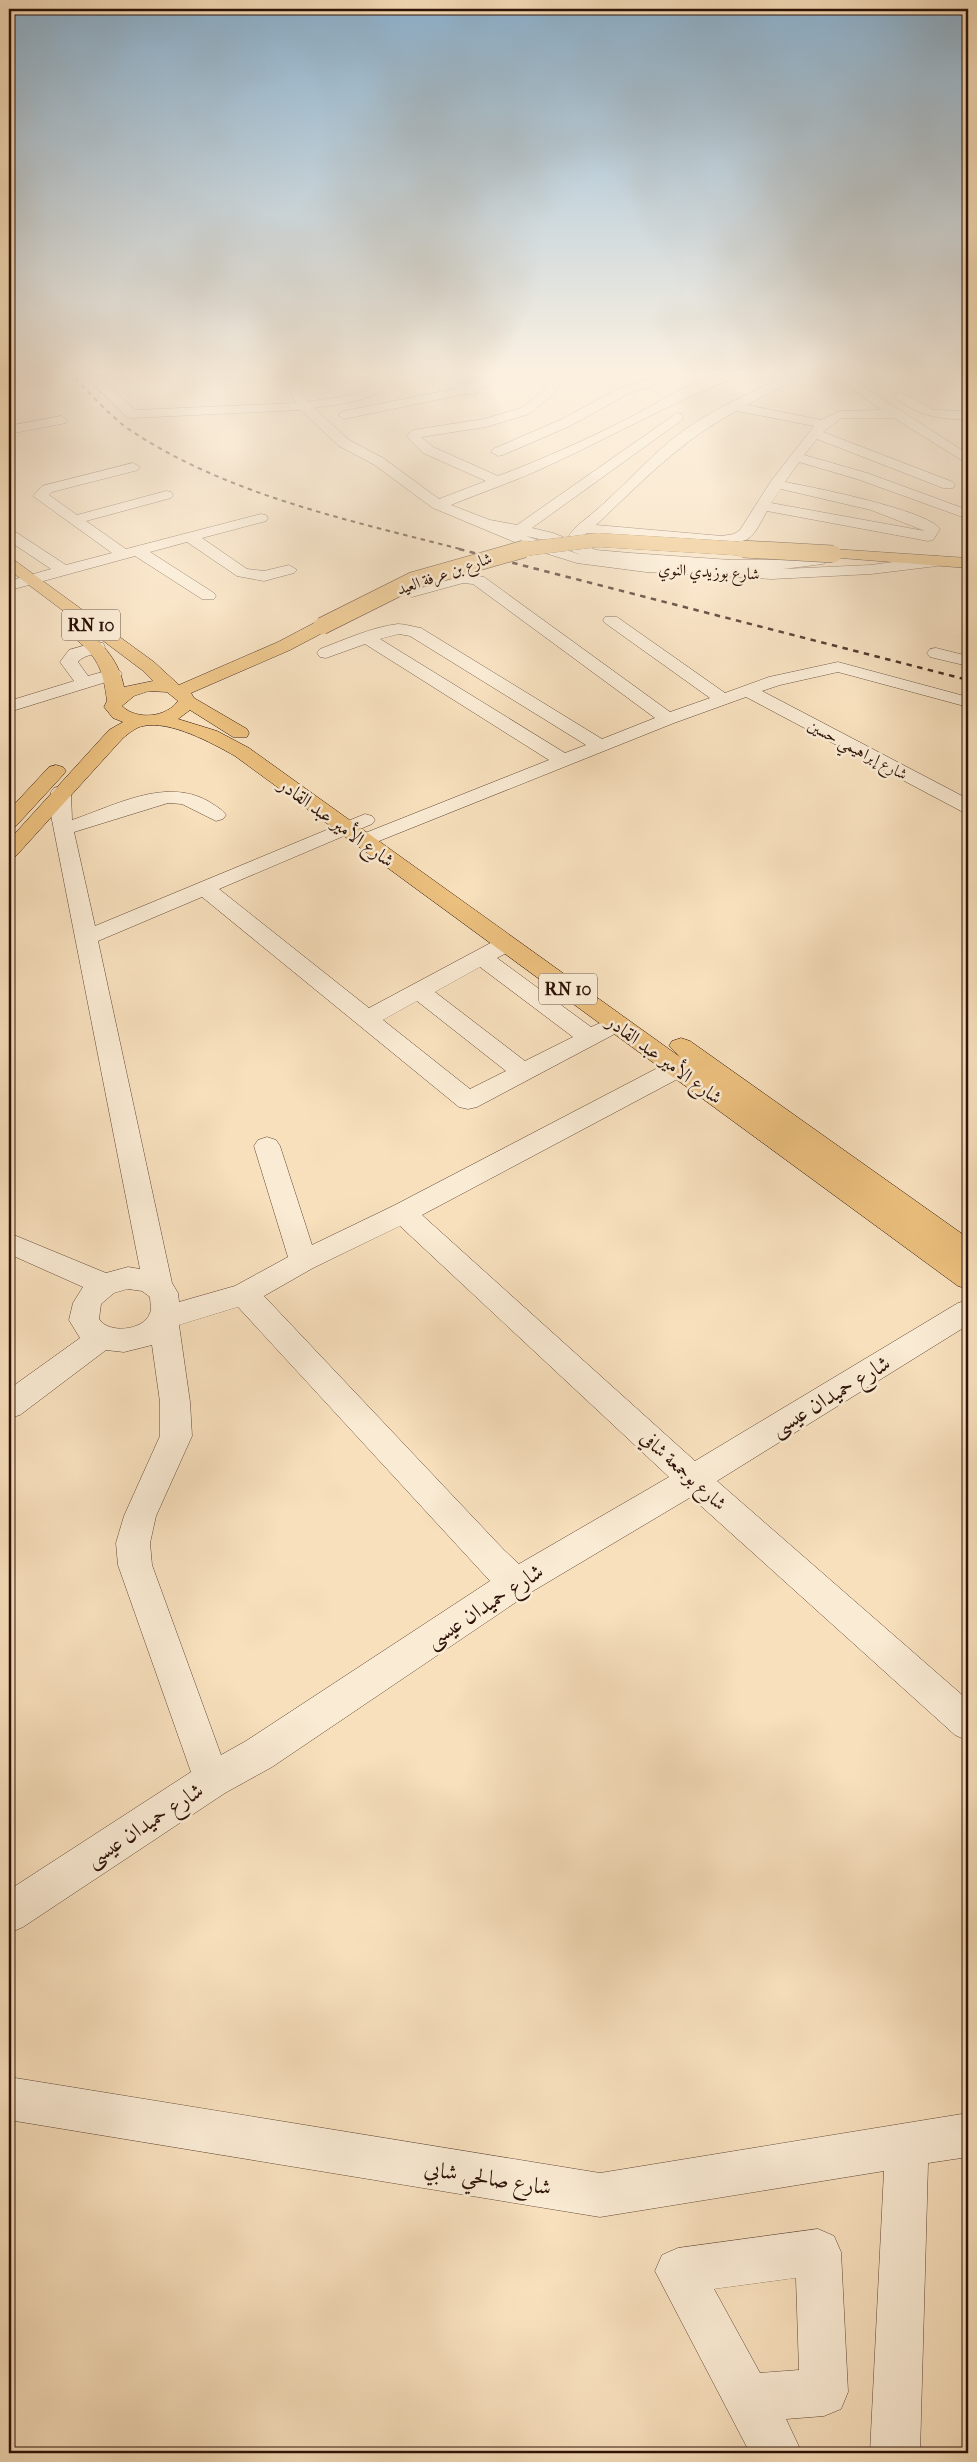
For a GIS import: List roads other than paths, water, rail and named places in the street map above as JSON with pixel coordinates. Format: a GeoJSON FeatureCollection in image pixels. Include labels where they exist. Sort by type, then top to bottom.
{"type":"FeatureCollection","features":[{"type":"Feature","properties":{"kind":"main road","name":"شارع بن عرفة العيد"},"geometry":{"type":"LineString","coordinates":[[179,693],[284,646],[412,581],[511,551],[543,545],[598,540],[968,563]]}},
{"type":"Feature","properties":{"kind":"main road","name":"شارع الأمير عبد القادر"},"geometry":{"type":"LineString","coordinates":[[9,563],[148,666],[179,693],[237,731],[506,944],[968,1278]]}},
{"type":"Feature","properties":{"kind":"main road","name":"RN 10"},"geometry":{"type":"LineString","coordinates":[[11,582],[97,647],[113,674],[116,684],[112,708]]}},
{"type":"Feature","properties":{"kind":"main road"},"geometry":{"type":"LineString","coordinates":[[9,852],[100,751],[125,727],[179,712],[179,693],[138,688],[119,696],[112,708]]}},
{"type":"Feature","properties":{"kind":"main road","name":"شارع الأمير عبد القادر"},"geometry":{"type":"LineString","coordinates":[[112,708],[123,717],[148,720],[210,735],[242,752],[364,830],[968,1252]]}},
{"type":"Feature","properties":{"kind":"main road"},"geometry":{"type":"LineString","coordinates":[[100,751],[138,739],[163,736],[186,738],[242,752]]}},
{"type":"Feature","properties":{"kind":"main road"},"geometry":{"type":"LineString","coordinates":[[9,822],[66,760]]}},
{"type":"Feature","properties":{"kind":"street"},"geometry":{"type":"LineString","coordinates":[[55,487],[47,489],[40,496],[74,520],[208,596]]}},
{"type":"Feature","properties":{"kind":"street","name":"شارع بوزيدي النوي"},"geometry":{"type":"LineString","coordinates":[[411,487],[438,505],[533,545],[607,556],[731,565],[805,564],[818,561],[833,554]]}},
{"type":"Feature","properties":{"kind":"street"},"geometry":{"type":"LineString","coordinates":[[438,505],[486,487]]}},
{"type":"Feature","properties":{"kind":"street"},"geometry":{"type":"LineString","coordinates":[[520,530],[581,487]]}},
{"type":"Feature","properties":{"kind":"street"},"geometry":{"type":"LineString","coordinates":[[567,549],[582,528],[627,487]]}},
{"type":"Feature","properties":{"kind":"street"},"geometry":{"type":"LineString","coordinates":[[582,528],[722,541],[738,538],[746,533],[774,487]]}},
{"type":"Feature","properties":{"kind":"street"},"geometry":{"type":"LineString","coordinates":[[790,487],[835,496],[914,519],[933,529]]}},
{"type":"Feature","properties":{"kind":"street"},"geometry":{"type":"LineString","coordinates":[[835,496],[847,487]]}},
{"type":"Feature","properties":{"kind":"street"},"geometry":{"type":"LineString","coordinates":[[887,487],[964,520]]}},
{"type":"Feature","properties":{"kind":"street"},"geometry":{"type":"LineString","coordinates":[[74,520],[166,495]]}},
{"type":"Feature","properties":{"kind":"street"},"geometry":{"type":"LineString","coordinates":[[762,506],[928,537],[933,529],[964,520]]}},
{"type":"Feature","properties":{"kind":"street"},"geometry":{"type":"LineString","coordinates":[[11,582],[30,579],[191,538],[261,518]]}},
{"type":"Feature","properties":{"kind":"street","name":"شارع بوزيدي النوي"},"geometry":{"type":"LineString","coordinates":[[486,524],[548,536],[567,549],[618,565],[698,572],[840,574],[937,562]]}},
{"type":"Feature","properties":{"kind":"street"},"geometry":{"type":"LineString","coordinates":[[9,534],[62,570]]}},
{"type":"Feature","properties":{"kind":"street"},"geometry":{"type":"LineString","coordinates":[[191,538],[243,573],[264,576],[289,570]]}},
{"type":"Feature","properties":{"kind":"street"},"geometry":{"type":"LineString","coordinates":[[840,574],[849,562],[849,555]]}},
{"type":"Feature","properties":{"kind":"street"},"geometry":{"type":"LineString","coordinates":[[412,592],[463,578],[478,580],[668,719]]}},
{"type":"Feature","properties":{"kind":"street"},"geometry":{"type":"LineString","coordinates":[[611,620],[724,700]]}},
{"type":"Feature","properties":{"kind":"street"},"geometry":{"type":"LineString","coordinates":[[326,653],[366,638],[399,629],[415,632],[600,746]]}},
{"type":"Feature","properties":{"kind":"street"},"geometry":{"type":"LineString","coordinates":[[366,638],[564,761]]}},
{"type":"Feature","properties":{"kind":"street"},"geometry":{"type":"LineString","coordinates":[[84,683],[69,662],[75,654],[97,647]]}},
{"type":"Feature","properties":{"kind":"street"},"geometry":{"type":"LineString","coordinates":[[936,653],[968,661]]}},
{"type":"Feature","properties":{"kind":"street"},"geometry":{"type":"LineString","coordinates":[[86,938],[204,888],[564,761],[668,719],[775,681],[838,667],[968,702]]}},
{"type":"Feature","properties":{"kind":"street"},"geometry":{"type":"LineString","coordinates":[[9,707],[113,674]]}},
{"type":"Feature","properties":{"kind":"street","name":"شارع إبراهيمي حسين"},"geometry":{"type":"LineString","coordinates":[[748,691],[968,807]]}},
{"type":"Feature","properties":{"kind":"street"},"geometry":{"type":"LineString","coordinates":[[62,792],[64,829],[86,938],[158,1286],[166,1301],[163,1318],[175,1402],[176,1436],[140,1516],[133,1543],[135,1565],[212,1780]]}},
{"type":"Feature","properties":{"kind":"street"},"geometry":{"type":"LineString","coordinates":[[64,829],[159,798],[173,796],[186,797],[216,815]]}},
{"type":"Feature","properties":{"kind":"street"},"geometry":{"type":"LineString","coordinates":[[204,888],[468,1101],[616,1024]]}},
{"type":"Feature","properties":{"kind":"street"},"geometry":{"type":"LineString","coordinates":[[367,1019],[506,944]]}},
{"type":"Feature","properties":{"kind":"street"},"geometry":{"type":"LineString","coordinates":[[481,958],[590,1038]]}},
{"type":"Feature","properties":{"kind":"street"},"geometry":{"type":"LineString","coordinates":[[419,991],[523,1072]]}},
{"type":"Feature","properties":{"kind":"street"},"geometry":{"type":"LineString","coordinates":[[158,1286],[150,1281],[128,1278],[106,1284],[95,1292],[87,1302],[83,1313],[88,1327],[101,1338],[114,1341],[129,1340],[155,1328],[163,1318],[244,1294],[303,1261],[403,1213],[678,1068]]}},
{"type":"Feature","properties":{"kind":"street"},"geometry":{"type":"LineString","coordinates":[[267,1146],[303,1261]]}},
{"type":"Feature","properties":{"kind":"street","name":"شارع بوجمعة شافي"},"geometry":{"type":"LineString","coordinates":[[403,1213],[693,1479],[968,1723]]}},
{"type":"Feature","properties":{"kind":"street"},"geometry":{"type":"LineString","coordinates":[[9,1243],[106,1284]]}},
{"type":"Feature","properties":{"kind":"street"},"geometry":{"type":"LineString","coordinates":[[244,1294],[492,1561],[516,1583]]}},
{"type":"Feature","properties":{"kind":"street","name":"شارع حميدان عيسى"},"geometry":{"type":"LineString","coordinates":[[9,1913],[212,1780],[259,1754],[516,1583],[693,1479],[968,1311]]}},
{"type":"Feature","properties":{"kind":"street"},"geometry":{"type":"LineString","coordinates":[[9,1406],[101,1338]]}},
{"type":"Feature","properties":{"kind":"street","name":"شارع صالحي شابي"},"geometry":{"type":"LineString","coordinates":[[9,2098],[600,2196],[968,2135]]}},
{"type":"Feature","properties":{"kind":"street"},"geometry":{"type":"LineString","coordinates":[[895,2453],[907,2146]]}},
{"type":"Feature","properties":{"kind":"street"},"geometry":{"type":"LineString","coordinates":[[748,2398],[777,2453]]}},
{"type":"Feature","properties":{"kind":"railway"},"geometry":{"type":"LineString","coordinates":[[244,487],[336,517],[464,550]]}},
{"type":"Feature","properties":{"kind":"railway"},"geometry":{"type":"LineString","coordinates":[[459,549],[968,680]]}}]}
